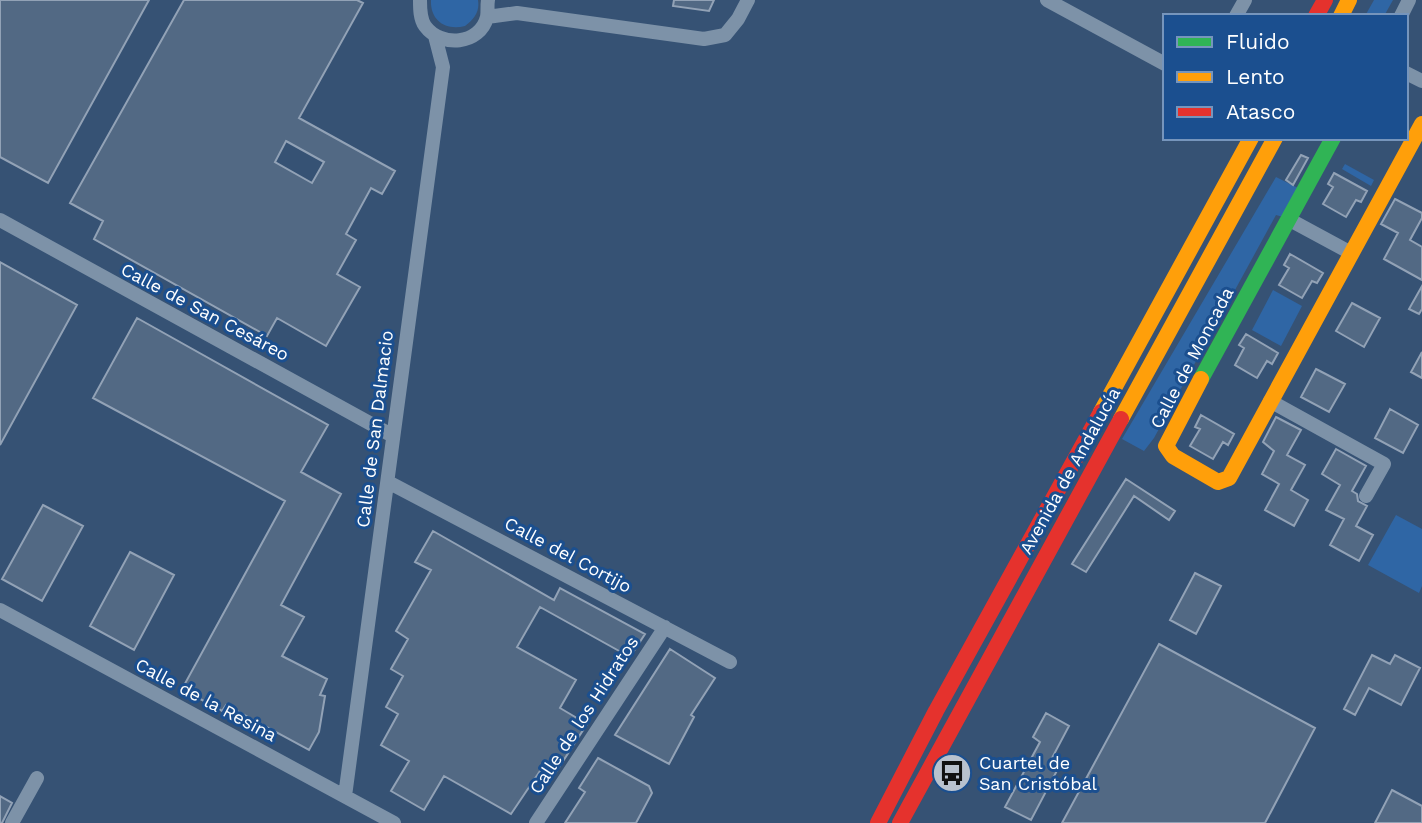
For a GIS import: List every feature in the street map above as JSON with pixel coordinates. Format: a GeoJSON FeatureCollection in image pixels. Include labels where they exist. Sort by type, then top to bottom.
{"type":"FeatureCollection","features":[{"type":"Feature","properties":{"kind":"main road","name":"Calle de Moncada"},"geometry":{"type":"LineString","coordinates":[[1332,140],[1166,446],[1173,456],[1218,482],[1229,478],[1422,124]]}},
{"type":"Feature","properties":{"kind":"main road","name":"Avenida de Andalucía"},"geometry":{"type":"LineString","coordinates":[[878,823],[936,710],[1250,140]]}},
{"type":"Feature","properties":{"kind":"main road","name":"Avenida de Andalucía"},"geometry":{"type":"LineString","coordinates":[[900,823],[1274,140]]}},
{"type":"Feature","properties":{"kind":"street","name":"Calle de San Dalmacio"},"geometry":{"type":"LineString","coordinates":[[345,796],[443,67],[435,36],[425,26],[420,14],[420,0]]}},
{"type":"Feature","properties":{"kind":"street"},"geometry":{"type":"LineString","coordinates":[[517,13],[488,0],[487,17],[517,13],[704,39],[725,35],[748,0]]}},
{"type":"Feature","properties":{"kind":"street"},"geometry":{"type":"LineString","coordinates":[[1047,0],[1163,63]]}},
{"type":"Feature","properties":{"kind":"street","name":"Calle de San Dalmacio"},"geometry":{"type":"LineString","coordinates":[[443,67],[461,41],[477,32],[487,17]]}},
{"type":"Feature","properties":{"kind":"street"},"geometry":{"type":"LineString","coordinates":[[435,36],[447,41],[461,41]]}},
{"type":"Feature","properties":{"kind":"street","name":"Calle de San Cesáreo"},"geometry":{"type":"LineString","coordinates":[[0,220],[393,436]]}},
{"type":"Feature","properties":{"kind":"street"},"geometry":{"type":"LineString","coordinates":[[1290,220],[1351,253]]}},
{"type":"Feature","properties":{"kind":"street"},"geometry":{"type":"LineString","coordinates":[[1270,401],[1384,464],[1366,496]]}},
{"type":"Feature","properties":{"kind":"street","name":"Calle del Cortijo"},"geometry":{"type":"LineString","coordinates":[[388,482],[730,662]]}},
{"type":"Feature","properties":{"kind":"street","name":"Calle de la Resina"},"geometry":{"type":"LineString","coordinates":[[0,610],[394,823]]}},
{"type":"Feature","properties":{"kind":"street","name":"Calle de los Hidratos"},"geometry":{"type":"LineString","coordinates":[[537,823],[665,627]]}},
{"type":"Feature","properties":{"kind":"street","name":"Avenida de Andalucía"},"geometry":{"type":"LineString","coordinates":[[867,823],[917,733],[936,710]]}},
{"type":"Feature","properties":{"kind":"street"},"geometry":{"type":"LineString","coordinates":[[12,823],[37,778]]}},
{"type":"Feature","properties":{"kind":"shaded area"},"geometry":{"type":"Polygon","coordinates":[[[431,0],[478,0],[478,8],[474,18],[465,26],[446,26],[433,14],[431,0]]]}},
{"type":"Feature","properties":{"kind":"shaded area"},"geometry":{"type":"Polygon","coordinates":[[[1374,0],[1393,0],[1385,14],[1366,14],[1374,0]]]}},
{"type":"Feature","properties":{"kind":"shaded area"},"geometry":{"type":"Polygon","coordinates":[[[1345,164],[1374,180],[1371,186],[1342,169],[1345,164]]]}},
{"type":"Feature","properties":{"kind":"shaded area"},"geometry":{"type":"Polygon","coordinates":[[[1276,177],[1298,188],[1283,217],[1276,215],[1154,438],[1144,451],[1122,439],[1276,177]]]}},
{"type":"Feature","properties":{"kind":"shaded area"},"geometry":{"type":"Polygon","coordinates":[[[1273,290],[1302,306],[1281,346],[1252,330],[1273,290]]]}},
{"type":"Feature","properties":{"kind":"shaded area"},"geometry":{"type":"Polygon","coordinates":[[[1396,515],[1422,529],[1422,586],[1419,593],[1368,565],[1396,515]]]}},
{"type":"Feature","properties":{"kind":"building"},"geometry":{"type":"Polygon","coordinates":[[[0,0],[149,0],[48,183],[0,157],[0,0]]]}},
{"type":"Feature","properties":{"kind":"building"},"geometry":{"type":"Polygon","coordinates":[[[184,0],[357,0],[363,3],[299,118],[395,171],[382,194],[371,188],[346,234],[356,240],[337,274],[360,287],[326,346],[277,318],[267,336],[94,239],[103,221],[70,203],[184,0]],[[286,141],[275,162],[312,183],[324,162],[286,141]]]}},
{"type":"Feature","properties":{"kind":"building"},"geometry":{"type":"Polygon","coordinates":[[[674,0],[714,0],[709,11],[673,6],[674,0]]]}},
{"type":"Feature","properties":{"kind":"building"},"geometry":{"type":"Polygon","coordinates":[[[1301,155],[1308,158],[1293,185],[1286,180],[1301,155]]]}},
{"type":"Feature","properties":{"kind":"building"},"geometry":{"type":"Polygon","coordinates":[[[1334,173],[1367,191],[1361,202],[1356,200],[1346,217],[1323,204],[1333,187],[1328,184],[1334,173]]]}},
{"type":"Feature","properties":{"kind":"building"},"geometry":{"type":"Polygon","coordinates":[[[1395,199],[1422,213],[1410,240],[1422,247],[1422,280],[1384,259],[1398,233],[1381,224],[1395,199]]]}},
{"type":"Feature","properties":{"kind":"building"},"geometry":{"type":"Polygon","coordinates":[[[1290,254],[1323,273],[1317,283],[1312,281],[1302,298],[1279,285],[1289,268],[1284,265],[1290,254]]]}},
{"type":"Feature","properties":{"kind":"building"},"geometry":{"type":"Polygon","coordinates":[[[0,262],[77,305],[0,445],[0,262]]]}},
{"type":"Feature","properties":{"kind":"building"},"geometry":{"type":"Polygon","coordinates":[[[1422,286],[1422,309],[1419,314],[1409,309],[1422,286]]]}},
{"type":"Feature","properties":{"kind":"building"},"geometry":{"type":"Polygon","coordinates":[[[1352,303],[1380,318],[1364,347],[1336,331],[1352,303]]]}},
{"type":"Feature","properties":{"kind":"building"},"geometry":{"type":"Polygon","coordinates":[[[137,318],[328,425],[301,472],[341,494],[281,605],[304,617],[282,656],[327,679],[320,695],[325,696],[319,732],[309,750],[226,705],[222,711],[182,689],[285,501],[93,398],[137,318]]]}},
{"type":"Feature","properties":{"kind":"building"},"geometry":{"type":"Polygon","coordinates":[[[1246,334],[1278,353],[1272,364],[1267,361],[1257,378],[1235,365],[1244,348],[1239,345],[1246,334]]]}},
{"type":"Feature","properties":{"kind":"building"},"geometry":{"type":"Polygon","coordinates":[[[1422,352],[1422,378],[1411,372],[1422,352]]]}},
{"type":"Feature","properties":{"kind":"building"},"geometry":{"type":"Polygon","coordinates":[[[1316,369],[1345,384],[1329,412],[1301,397],[1316,369]]]}},
{"type":"Feature","properties":{"kind":"building"},"geometry":{"type":"Polygon","coordinates":[[[1390,409],[1418,425],[1403,453],[1375,438],[1390,409]]]}},
{"type":"Feature","properties":{"kind":"building"},"geometry":{"type":"Polygon","coordinates":[[[1201,415],[1234,434],[1228,445],[1223,442],[1213,459],[1190,446],[1200,429],[1195,427],[1201,415]]]}},
{"type":"Feature","properties":{"kind":"building"},"geometry":{"type":"Polygon","coordinates":[[[1276,417],[1301,430],[1287,455],[1305,465],[1291,490],[1308,500],[1294,526],[1265,510],[1279,484],[1262,474],[1274,451],[1263,442],[1276,417]]]}},
{"type":"Feature","properties":{"kind":"building"},"geometry":{"type":"Polygon","coordinates":[[[1336,449],[1366,466],[1352,491],[1357,494],[1358,501],[1367,506],[1356,526],[1373,535],[1359,561],[1330,545],[1344,519],[1326,510],[1340,485],[1322,474],[1336,449]]]}},
{"type":"Feature","properties":{"kind":"building"},"geometry":{"type":"Polygon","coordinates":[[[1126,479],[1175,511],[1169,520],[1134,496],[1086,572],[1072,564],[1126,479]]]}},
{"type":"Feature","properties":{"kind":"building"},"geometry":{"type":"Polygon","coordinates":[[[43,505],[83,526],[42,601],[2,579],[43,505]]]}},
{"type":"Feature","properties":{"kind":"building"},"geometry":{"type":"Polygon","coordinates":[[[433,531],[554,600],[560,588],[645,634],[630,657],[540,607],[517,647],[576,680],[560,708],[587,724],[556,772],[544,765],[511,814],[444,776],[424,810],[391,791],[409,761],[381,745],[398,714],[386,707],[403,676],[391,669],[408,639],[396,631],[431,570],[415,562],[433,531]]]}},
{"type":"Feature","properties":{"kind":"building"},"geometry":{"type":"Polygon","coordinates":[[[130,552],[174,575],[134,650],[90,626],[130,552]]]}},
{"type":"Feature","properties":{"kind":"building"},"geometry":{"type":"Polygon","coordinates":[[[1195,573],[1221,586],[1196,634],[1170,620],[1195,573]]]}},
{"type":"Feature","properties":{"kind":"building"},"geometry":{"type":"Polygon","coordinates":[[[1159,644],[1315,728],[1265,823],[1062,823],[1159,644]]]}},
{"type":"Feature","properties":{"kind":"building"},"geometry":{"type":"Polygon","coordinates":[[[670,649],[715,678],[691,715],[694,717],[669,764],[615,735],[670,649]]]}},
{"type":"Feature","properties":{"kind":"building"},"geometry":{"type":"Polygon","coordinates":[[[1372,655],[1390,664],[1395,655],[1420,668],[1401,705],[1369,688],[1355,715],[1344,709],[1372,655]]]}},
{"type":"Feature","properties":{"kind":"building"},"geometry":{"type":"Polygon","coordinates":[[[1046,713],[1069,726],[1052,758],[1061,763],[1031,820],[1005,807],[1040,742],[1033,737],[1046,713]]]}},
{"type":"Feature","properties":{"kind":"building"},"geometry":{"type":"Polygon","coordinates":[[[598,758],[649,786],[652,793],[636,823],[565,823],[585,792],[579,788],[598,758]]]}},
{"type":"Feature","properties":{"kind":"building"},"geometry":{"type":"Polygon","coordinates":[[[1392,790],[1422,806],[1422,823],[1375,823],[1392,790]]]}},
{"type":"Feature","properties":{"kind":"building"},"geometry":{"type":"Polygon","coordinates":[[[0,796],[12,803],[2,823],[0,823],[0,796]]]}},
{"type":"Feature","properties":{"kind":"traffic: fast"},"geometry":{"type":"LineString","coordinates":[[1201,379],[1332,140]]}},
{"type":"Feature","properties":{"kind":"traffic: slow"},"geometry":{"type":"LineString","coordinates":[[1342,14],[1349,0]]}},
{"type":"Feature","properties":{"kind":"traffic: slow"},"geometry":{"type":"LineString","coordinates":[[1201,379],[1166,446],[1173,456],[1218,482],[1229,478],[1422,124]]}},
{"type":"Feature","properties":{"kind":"traffic: slow"},"geometry":{"type":"LineString","coordinates":[[1101,412],[1250,140]]}},
{"type":"Feature","properties":{"kind":"traffic: slow"},"geometry":{"type":"LineString","coordinates":[[1121,419],[1274,140]]}},
{"type":"Feature","properties":{"kind":"traffic: jam"},"geometry":{"type":"LineString","coordinates":[[1317,14],[1325,0]]}},
{"type":"Feature","properties":{"kind":"traffic: jam"},"geometry":{"type":"LineString","coordinates":[[878,823],[936,711],[1101,412]]}},
{"type":"Feature","properties":{"kind":"traffic: jam"},"geometry":{"type":"LineString","coordinates":[[900,823],[1121,419]]}},
{"type":"Feature","properties":{"kind":"place","name":"Cuartel de San Cristóbal"},"geometry":{"type":"Point","coordinates":[952,773]}}]}
